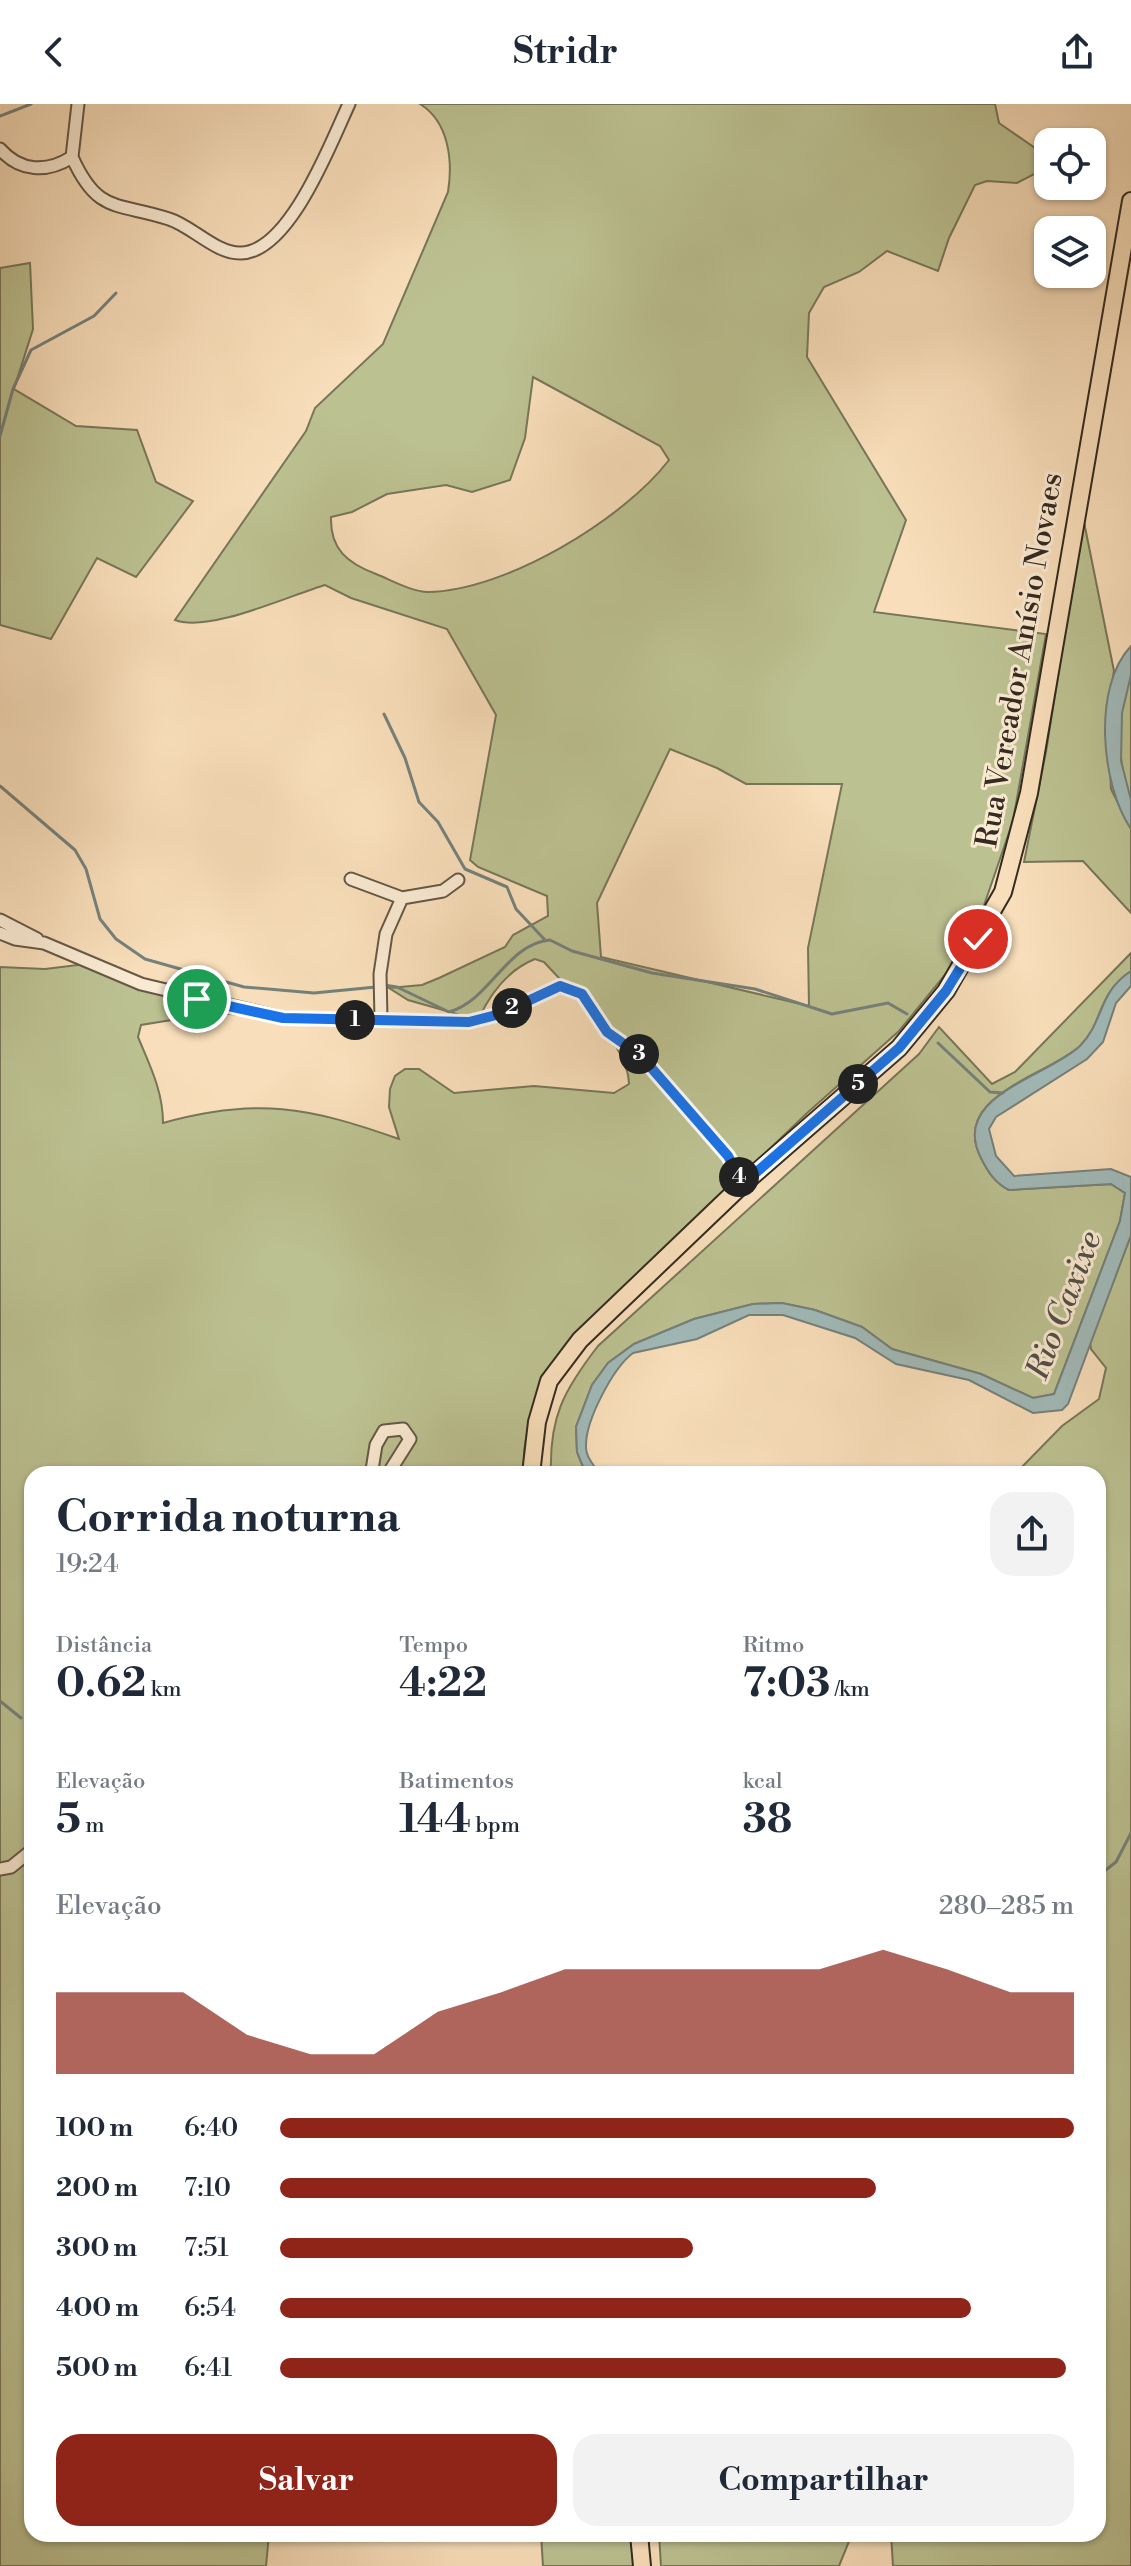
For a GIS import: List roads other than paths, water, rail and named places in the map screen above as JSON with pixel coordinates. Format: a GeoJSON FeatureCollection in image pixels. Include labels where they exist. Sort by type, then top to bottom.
{"type":"FeatureCollection","features":[{"type":"Feature","properties":{"kind":"main road","name":"Rua Vereador Anísio Novaes"},"geometry":{"type":"LineString","coordinates":[[532,1466],[537,1422],[549,1381],[580,1340],[743,1184],[899,1048],[946,991],[1003,892],[1029,793],[1068,552],[1131,201]]}},
{"type":"Feature","properties":{"kind":"main road"},"geometry":{"type":"LineString","coordinates":[[640,2542],[642,2566]]}},
{"type":"Feature","properties":{"kind":"street"},"geometry":{"type":"LineString","coordinates":[[78,104],[72,157],[93,192],[113,206],[170,219],[227,250],[240,253],[254,250],[277,235],[326,158],[349,104]]}},
{"type":"Feature","properties":{"kind":"street"},"geometry":{"type":"LineString","coordinates":[[0,149],[23,166],[35,168],[57,167],[72,157]]}},
{"type":"Feature","properties":{"kind":"street"},"geometry":{"type":"LineString","coordinates":[[351,879],[402,898],[443,891],[458,880]]}},
{"type":"Feature","properties":{"kind":"street"},"geometry":{"type":"LineString","coordinates":[[381,1018],[380,974],[386,934],[402,898]]}},
{"type":"Feature","properties":{"kind":"street"},"geometry":{"type":"LineString","coordinates":[[0,920],[44,943],[141,984],[283,1018],[332,1022],[381,1018],[469,1022],[500,1014],[560,986],[582,994],[607,1032],[641,1056],[728,1156],[743,1184]]}},
{"type":"Feature","properties":{"kind":"street"},"geometry":{"type":"LineString","coordinates":[[0,933],[15,939],[44,943]]}},
{"type":"Feature","properties":{"kind":"street"},"geometry":{"type":"LineString","coordinates":[[373,1466],[376,1445],[384,1431],[403,1429],[410,1439],[393,1466]]}},
{"type":"Feature","properties":{"kind":"street"},"geometry":{"type":"LineString","coordinates":[[0,1869],[11,1867],[24,1856]]}},
{"type":"Feature","properties":{"kind":"water"},"geometry":{"type":"Polygon","coordinates":[[[1131,646],[1131,675],[1122,713],[1121,761],[1131,800],[1131,829],[1113,788],[1105,736],[1110,686],[1131,646]]]}},
{"type":"Feature","properties":{"kind":"water"},"geometry":{"type":"Polygon","coordinates":[[[1131,971],[1131,986],[1116,1003],[1103,1042],[1087,1059],[996,1117],[989,1129],[996,1156],[1014,1176],[1111,1169],[1131,1177],[1131,1235],[1068,1404],[1062,1410],[1033,1413],[969,1380],[896,1364],[855,1338],[783,1315],[749,1315],[697,1339],[633,1353],[625,1360],[602,1396],[590,1423],[586,1447],[594,1466],[583,1466],[577,1452],[576,1427],[592,1385],[608,1363],[634,1344],[694,1319],[753,1304],[782,1303],[815,1310],[862,1327],[892,1349],[981,1374],[1033,1398],[1054,1394],[1120,1221],[1125,1193],[1111,1184],[1009,1190],[989,1172],[975,1137],[978,1119],[990,1103],[1006,1090],[1080,1046],[1120,979],[1131,971]]]}},
{"type":"Feature","properties":{"kind":"waterway"},"geometry":{"type":"LineString","coordinates":[[0,116],[31,104]]}},
{"type":"Feature","properties":{"kind":"waterway"},"geometry":{"type":"LineString","coordinates":[[0,436],[13,389],[31,350],[94,316],[116,293]]}},
{"type":"Feature","properties":{"kind":"waterway"},"geometry":{"type":"LineString","coordinates":[[384,714],[405,758],[419,802],[438,822],[465,869],[507,887],[516,909],[545,940]]}},
{"type":"Feature","properties":{"kind":"waterway"},"geometry":{"type":"LineString","coordinates":[[0,786],[75,850],[86,869],[100,919],[116,939],[145,959],[244,987],[314,993],[376,987]]}},
{"type":"Feature","properties":{"kind":"waterway"},"geometry":{"type":"LineString","coordinates":[[384,985],[397,987],[449,1012],[464,1006],[476,996],[522,951],[550,940],[572,951],[652,973],[755,989],[832,1014],[888,1003],[907,1014]]}},
{"type":"Feature","properties":{"kind":"waterway"},"geometry":{"type":"LineString","coordinates":[[938,1043],[990,1092],[1003,1093]]}},
{"type":"Feature","properties":{"kind":"waterway"},"geometry":{"type":"LineString","coordinates":[[0,1701],[21,1718]]}},
{"type":"Feature","properties":{"kind":"waterway"},"geometry":{"type":"LineString","coordinates":[[1106,1870],[1116,1862],[1131,1833]]}},
{"type":"Feature","properties":{"kind":"water label","name":"Rio Caxixe"},"geometry":{"type":"Point","coordinates":[1063,1305]}}]}
